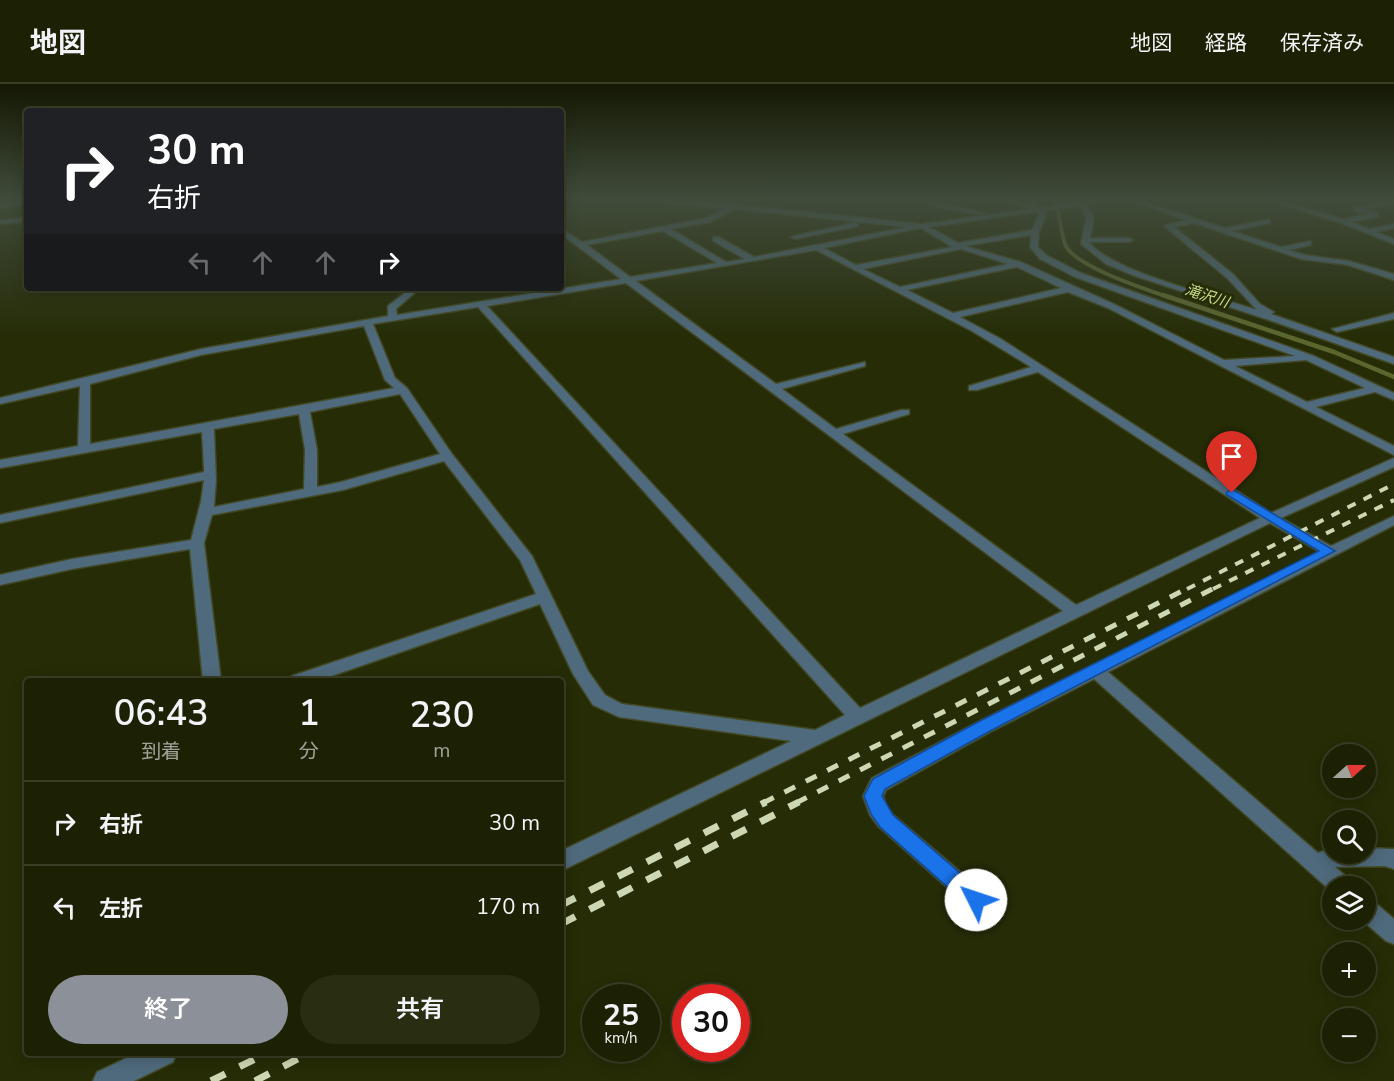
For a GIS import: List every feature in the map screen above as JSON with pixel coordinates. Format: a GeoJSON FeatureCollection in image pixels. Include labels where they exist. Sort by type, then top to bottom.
{"type":"FeatureCollection","features":[{"type":"Feature","properties":{"kind":"street"},"geometry":{"type":"LineString","coordinates":[[583,246],[1076,613]]}},
{"type":"Feature","properties":{"kind":"street"},"geometry":{"type":"LineString","coordinates":[[693,246],[724,264]]}},
{"type":"Feature","properties":{"kind":"street"},"geometry":{"type":"LineString","coordinates":[[727,246],[753,260]]}},
{"type":"Feature","properties":{"kind":"street"},"geometry":{"type":"LineString","coordinates":[[564,290],[753,260],[823,246]]}},
{"type":"Feature","properties":{"kind":"street"},"geometry":{"type":"LineString","coordinates":[[854,268],[959,246],[1018,264],[1111,306],[1394,451]]}},
{"type":"Feature","properties":{"kind":"street"},"geometry":{"type":"LineString","coordinates":[[1034,246],[1042,257],[1078,275],[1310,358],[1388,392]]}},
{"type":"Feature","properties":{"kind":"street"},"geometry":{"type":"LineString","coordinates":[[1086,246],[1095,255],[1130,270],[1304,328],[1394,361]]}},
{"type":"Feature","properties":{"kind":"street"},"geometry":{"type":"LineString","coordinates":[[1192,246],[1230,276],[1257,306],[1304,328]]}},
{"type":"Feature","properties":{"kind":"street"},"geometry":{"type":"LineString","coordinates":[[1271,246],[1304,257],[1342,261],[1394,277]]}},
{"type":"Feature","properties":{"kind":"street"},"geometry":{"type":"LineString","coordinates":[[1281,249],[1297,246]]}},
{"type":"Feature","properties":{"kind":"street"},"geometry":{"type":"LineString","coordinates":[[816,247],[897,290],[953,315],[1270,518],[1329,551]]}},
{"type":"Feature","properties":{"kind":"street"},"geometry":{"type":"LineString","coordinates":[[897,290],[1018,264]]}},
{"type":"Feature","properties":{"kind":"street"},"geometry":{"type":"LineString","coordinates":[[1382,273],[1394,271]]}},
{"type":"Feature","properties":{"kind":"street"},"geometry":{"type":"LineString","coordinates":[[953,315],[1069,289]]}},
{"type":"Feature","properties":{"kind":"street"},"geometry":{"type":"LineString","coordinates":[[393,318],[391,308],[412,291]]}},
{"type":"Feature","properties":{"kind":"street"},"geometry":{"type":"LineString","coordinates":[[0,401],[86,382],[201,352],[561,291]]}},
{"type":"Feature","properties":{"kind":"street"},"geometry":{"type":"LineString","coordinates":[[480,304],[858,718]]}},
{"type":"Feature","properties":{"kind":"street"},"geometry":{"type":"LineString","coordinates":[[1337,328],[1394,316]]}},
{"type":"Feature","properties":{"kind":"street"},"geometry":{"type":"LineString","coordinates":[[368,322],[390,380],[404,390],[447,456],[527,559],[581,674],[599,700],[619,710],[816,737]]}},
{"type":"Feature","properties":{"kind":"street"},"geometry":{"type":"LineString","coordinates":[[1222,363],[1310,358]]}},
{"type":"Feature","properties":{"kind":"street"},"geometry":{"type":"LineString","coordinates":[[774,388],[861,364]]}},
{"type":"Feature","properties":{"kind":"street"},"geometry":{"type":"LineString","coordinates":[[973,388],[1039,368]]}},
{"type":"Feature","properties":{"kind":"street"},"geometry":{"type":"LineString","coordinates":[[84,448],[86,382]]}},
{"type":"Feature","properties":{"kind":"street"},"geometry":{"type":"LineString","coordinates":[[0,464],[404,390]]}},
{"type":"Feature","properties":{"kind":"street"},"geometry":{"type":"LineString","coordinates":[[1306,406],[1388,392]]}},
{"type":"Feature","properties":{"kind":"street"},"geometry":{"type":"LineString","coordinates":[[304,410],[311,450],[311,492]]}},
{"type":"Feature","properties":{"kind":"street"},"geometry":{"type":"LineString","coordinates":[[834,433],[905,412]]}},
{"type":"Feature","properties":{"kind":"street"},"geometry":{"type":"LineString","coordinates":[[208,426],[209,475],[206,512],[201,522],[197,543],[212,678]]}},
{"type":"Feature","properties":{"kind":"street"},"geometry":{"type":"LineString","coordinates":[[206,512],[343,486],[447,456]]}},
{"type":"Feature","properties":{"kind":"street"},"geometry":{"type":"LineString","coordinates":[[564,860],[1270,518],[1394,462]]}},
{"type":"Feature","properties":{"kind":"street"},"geometry":{"type":"LineString","coordinates":[[0,519],[209,475]]}},
{"type":"Feature","properties":{"kind":"street"},"geometry":{"type":"LineString","coordinates":[[976,900],[886,821],[877,809],[873,796],[879,784],[984,727],[1394,520]]}},
{"type":"Feature","properties":{"kind":"street"},"geometry":{"type":"LineString","coordinates":[[0,580],[72,564],[197,543]]}},
{"type":"Feature","properties":{"kind":"street"},"geometry":{"type":"LineString","coordinates":[[307,678],[546,596]]}},
{"type":"Feature","properties":{"kind":"street"},"geometry":{"type":"LineString","coordinates":[[1096,671],[1330,876]]}},
{"type":"Feature","properties":{"kind":"street"},"geometry":{"type":"LineString","coordinates":[[1316,864],[1329,858],[1385,857],[1394,859]]}},
{"type":"Feature","properties":{"kind":"street"},"geometry":{"type":"LineString","coordinates":[[1376,917],[1394,933]]}},
{"type":"Feature","properties":{"kind":"street"},"geometry":{"type":"LineString","coordinates":[[106,1081],[158,1056]]}},
{"type":"Feature","properties":{"kind":"waterway","name":"滝沢川"},"geometry":{"type":"LineString","coordinates":[[1066,246],[1081,260],[1095,268],[1168,297]]}},
{"type":"Feature","properties":{"kind":"waterway","name":"滝沢川"},"geometry":{"type":"LineString","coordinates":[[1163,295],[1334,352],[1394,377]]}},
{"type":"Feature","properties":{"kind":"railway"},"geometry":{"type":"LineString","coordinates":[[1187,589],[1394,484]]}},
{"type":"Feature","properties":{"kind":"railway"},"geometry":{"type":"LineString","coordinates":[[1213,589],[1394,500]]}},
{"type":"Feature","properties":{"kind":"railway"},"geometry":{"type":"LineString","coordinates":[[763,803],[1190,587]]}},
{"type":"Feature","properties":{"kind":"railway"},"geometry":{"type":"LineString","coordinates":[[796,803],[1216,587]]}},
{"type":"Feature","properties":{"kind":"railway"},"geometry":{"type":"LineString","coordinates":[[564,903],[766,802]]}},
{"type":"Feature","properties":{"kind":"railway"},"geometry":{"type":"LineString","coordinates":[[564,922],[799,802]]}},
{"type":"Feature","properties":{"kind":"railway"},"geometry":{"type":"LineString","coordinates":[[211,1081],[261,1056]]}},
{"type":"Feature","properties":{"kind":"railway"},"geometry":{"type":"LineString","coordinates":[[255,1081],[303,1056]]}},
{"type":"Feature","properties":{"kind":"route"},"geometry":{"type":"LineString","coordinates":[[976,900],[886,821],[877,809],[873,796],[879,784],[984,727],[1329,551],[1270,518],[1232,493]]}}]}
